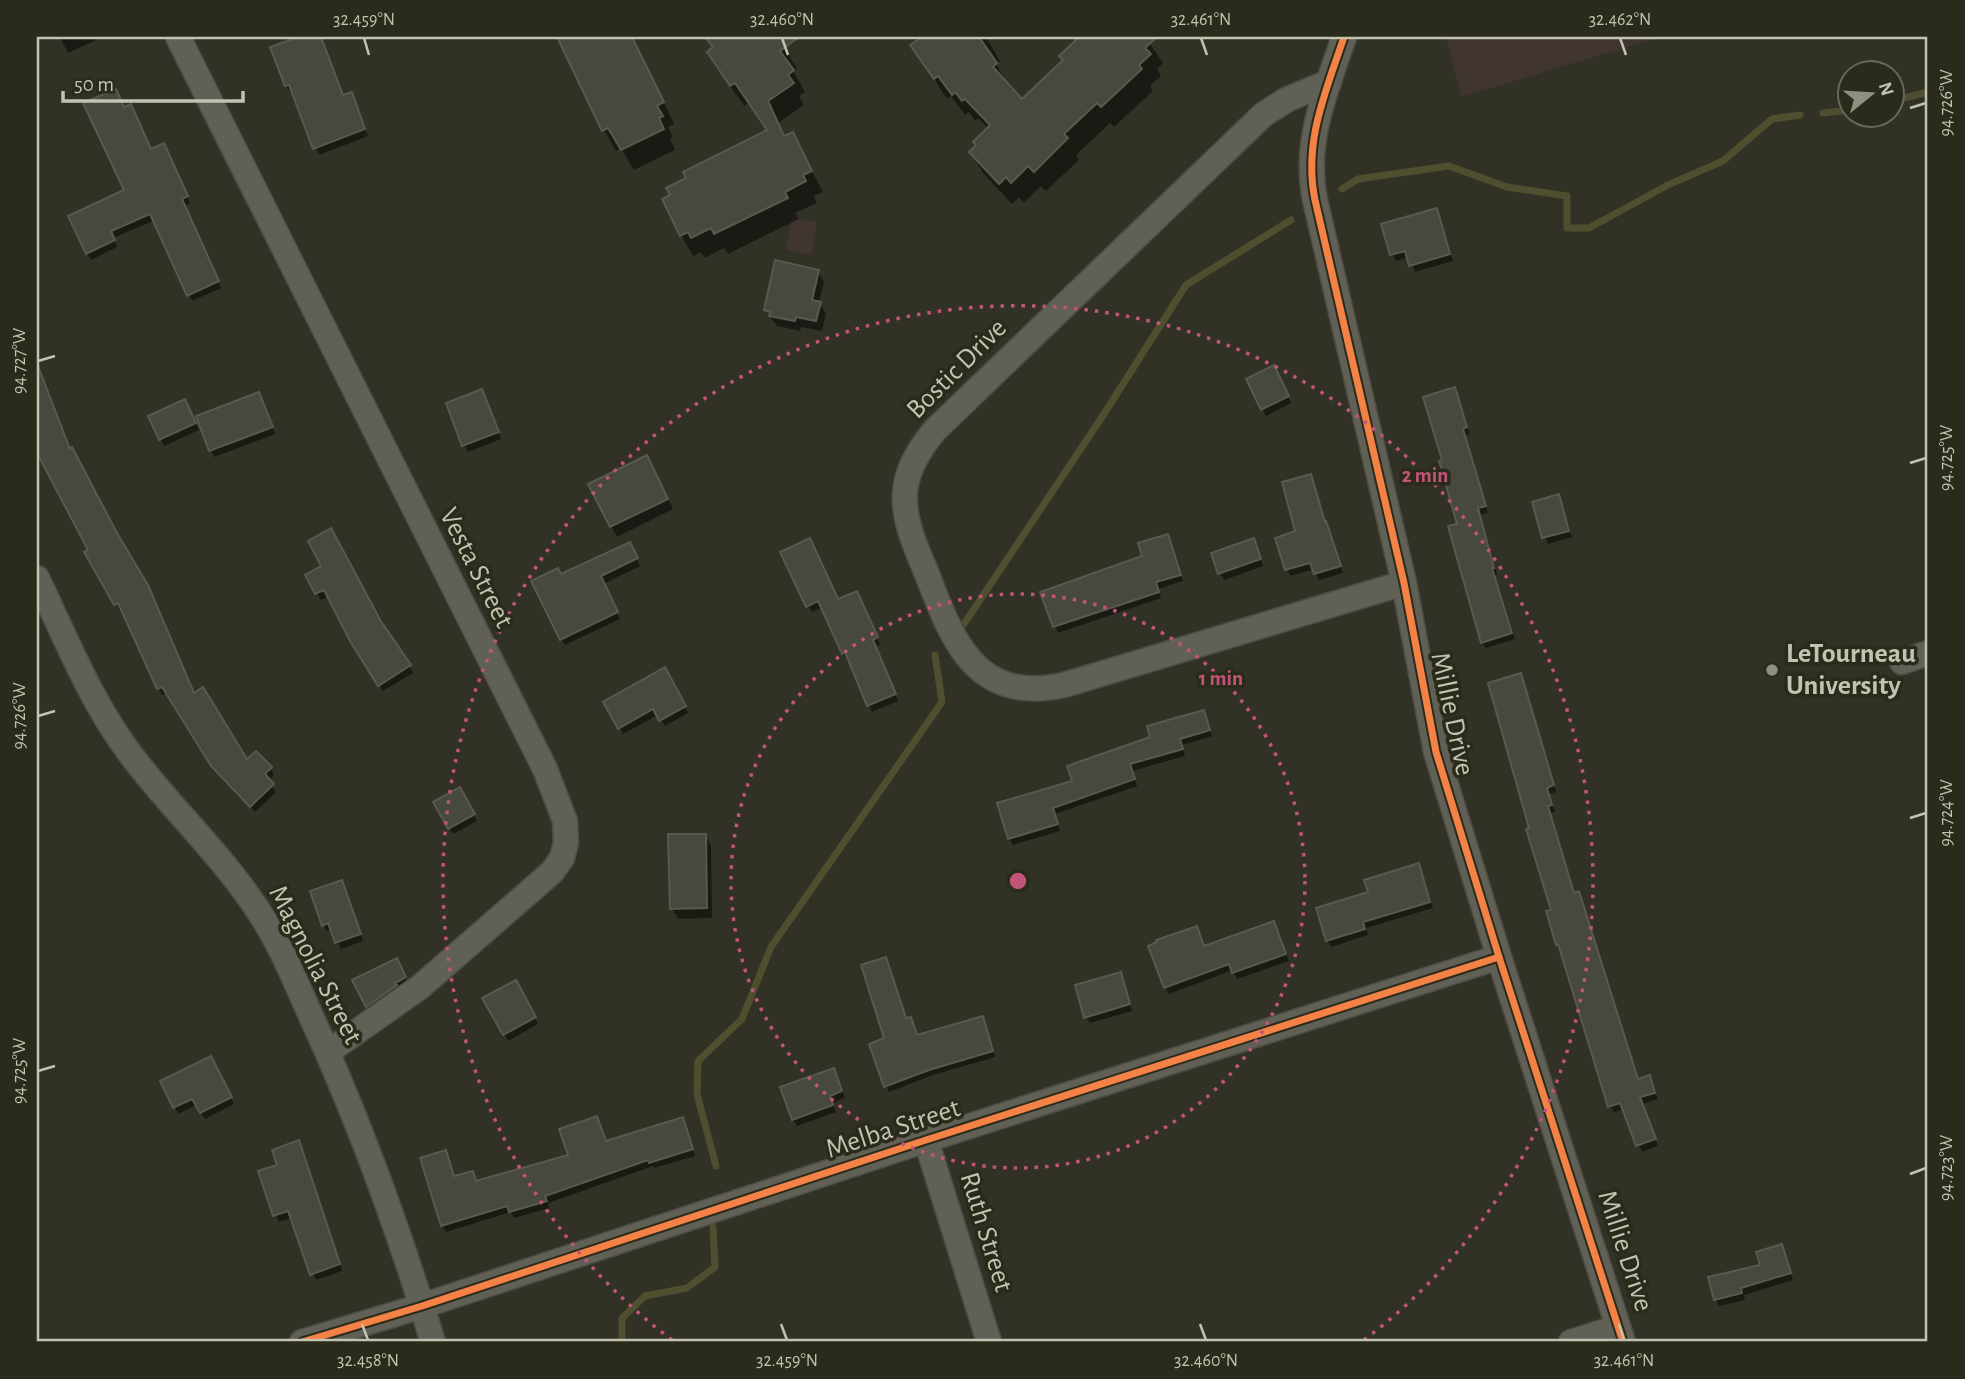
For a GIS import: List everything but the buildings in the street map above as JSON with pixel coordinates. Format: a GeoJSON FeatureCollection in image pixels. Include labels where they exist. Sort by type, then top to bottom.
{"type":"FeatureCollection","features":[{"type":"Feature","properties":{"kind":"street","name":"Vesta Street"},"geometry":{"type":"LineString","coordinates":[[178,37],[545,769],[565,821],[566,843],[562,858],[544,882],[420,987],[328,1052]]}},
{"type":"Feature","properties":{"kind":"street"},"geometry":{"type":"LineString","coordinates":[[1329,82],[1344,37]]}},
{"type":"Feature","properties":{"kind":"street","name":"Bostic Drive"},"geometry":{"type":"LineString","coordinates":[[1329,82],[1288,99],[1264,114],[935,430],[923,444],[909,473],[905,491],[907,520],[946,624],[956,642],[977,668],[988,676],[1026,688],[1064,685],[1404,583]]}},
{"type":"Feature","properties":{"kind":"street","name":"Millie Drive"},"geometry":{"type":"LineString","coordinates":[[1329,82],[1313,137],[1310,166],[1312,184],[1404,583],[1436,752],[1621,1334]]}},
{"type":"Feature","properties":{"kind":"street","name":"Magnolia Street"},"geometry":{"type":"LineString","coordinates":[[37,578],[94,697],[115,731],[140,766],[230,870],[262,916],[289,967],[328,1052],[381,1182],[433,1342]]}},
{"type":"Feature","properties":{"kind":"street"},"geometry":{"type":"LineString","coordinates":[[1902,662],[1928,653]]}},
{"type":"Feature","properties":{"kind":"street","name":"Melba Street"},"geometry":{"type":"LineString","coordinates":[[302,1342],[422,1306],[926,1140],[1499,957]]}},
{"type":"Feature","properties":{"kind":"street","name":"Ruth Street"},"geometry":{"type":"LineString","coordinates":[[926,1140],[989,1342]]}},
{"type":"Feature","properties":{"kind":"street"},"geometry":{"type":"LineString","coordinates":[[1571,1342],[1621,1334]]}},
{"type":"Feature","properties":{"kind":"shaded area"},"geometry":{"type":"Polygon","coordinates":[[[1446,37],[1660,37],[1461,97],[1446,37]]]}},
{"type":"Feature","properties":{"kind":"shaded area"},"geometry":{"type":"Polygon","coordinates":[[[792,217],[817,222],[811,255],[786,250],[792,217]]]}},
{"type":"Feature","properties":{"kind":"waterway"},"geometry":{"type":"LineString","coordinates":[[1906,98],[1928,92]]}},
{"type":"Feature","properties":{"kind":"waterway"},"geometry":{"type":"LineString","coordinates":[[1823,113],[1836,112]]}},
{"type":"Feature","properties":{"kind":"waterway"},"geometry":{"type":"LineString","coordinates":[[1342,189],[1358,179],[1449,166],[1507,187],[1567,196],[1567,228],[1589,228],[1668,185],[1723,161],[1772,119],[1800,115]]}},
{"type":"Feature","properties":{"kind":"waterway"},"geometry":{"type":"LineString","coordinates":[[964,624],[1186,285],[1291,220]]}},
{"type":"Feature","properties":{"kind":"waterway"},"geometry":{"type":"LineString","coordinates":[[716,1166],[697,1094],[698,1061],[742,1019],[771,947],[942,702],[935,655]]}},
{"type":"Feature","properties":{"kind":"waterway"},"geometry":{"type":"LineString","coordinates":[[622,1342],[622,1318],[645,1296],[687,1288],[715,1267],[713,1227]]}},
{"type":"Feature","properties":{"kind":"cycle path"},"geometry":{"type":"LineString","coordinates":[[1344,37],[1314,137],[1312,179],[1315,200],[1404,583],[1436,752],[1623,1342]]}},
{"type":"Feature","properties":{"kind":"cycle path"},"geometry":{"type":"LineString","coordinates":[[302,1342],[422,1306],[926,1140],[1499,957]]}},
{"type":"Feature","properties":{"kind":"place","name":"LeTourneau University"},"geometry":{"type":"Point","coordinates":[1772,670]}}]}
